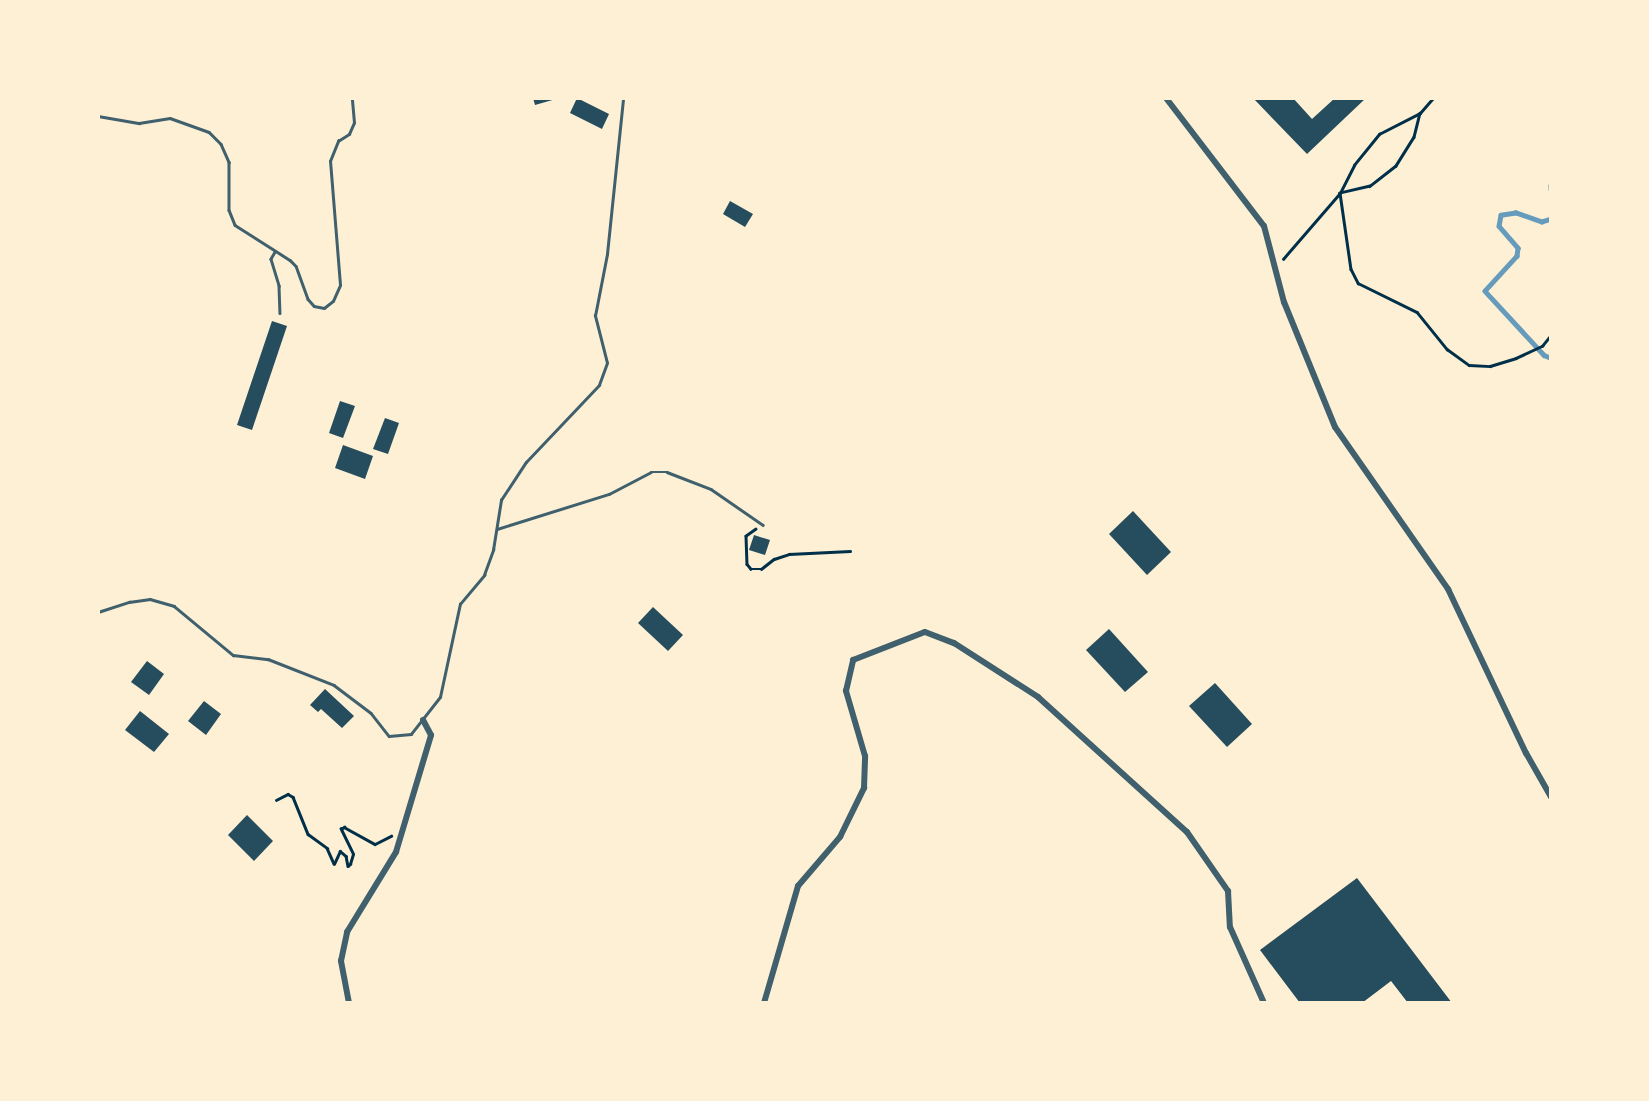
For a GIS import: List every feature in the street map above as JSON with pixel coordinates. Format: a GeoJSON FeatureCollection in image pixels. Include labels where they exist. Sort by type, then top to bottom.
{"type":"FeatureCollection","features":[{"type":"Feature","properties":{"kind":"street"},"geometry":{"type":"LineString","coordinates":[[1166,98],[1264,226],[1284,302],[1335,427],[1448,589],[1526,753],[1551,797]]}},
{"type":"Feature","properties":{"kind":"street"},"geometry":{"type":"LineString","coordinates":[[764,1003],[798,886],[839,837],[864,788],[865,756],[846,691],[853,660],[925,632],[954,643],[1038,697],[1187,832],[1228,891],[1230,927],[1264,1003]]}},
{"type":"Feature","properties":{"kind":"street"},"geometry":{"type":"LineString","coordinates":[[349,1003],[341,961],[346,932],[396,852],[431,735],[424,720]]}},
{"type":"Feature","properties":{"kind":"lane"},"geometry":{"type":"LineString","coordinates":[[98,116],[139,123],[170,118],[209,132],[222,144],[229,162],[229,210],[235,226],[271,246],[275,252],[296,266],[303,292],[314,306],[324,308],[334,301],[340,285],[330,161],[338,141],[349,134],[354,123],[352,98]]}},
{"type":"Feature","properties":{"kind":"lane"},"geometry":{"type":"LineString","coordinates":[[98,612],[129,601],[150,599],[174,606],[233,655],[268,659],[334,685],[371,713],[389,736],[411,734],[440,697],[460,604],[484,575],[497,529],[501,500],[526,462],[599,386],[607,363],[595,316],[607,254],[623,98]]}},
{"type":"Feature","properties":{"kind":"lane"},"geometry":{"type":"LineString","coordinates":[[275,252],[271,258],[279,286],[281,313]]}},
{"type":"Feature","properties":{"kind":"lane"},"geometry":{"type":"LineString","coordinates":[[497,529],[609,494],[651,472],[667,472],[711,488],[763,525]]}},
{"type":"Feature","properties":{"kind":"path"},"geometry":{"type":"LineString","coordinates":[[1276,271],[1288,249],[1340,193],[1354,165],[1379,134],[1420,113],[1433,98]]}},
{"type":"Feature","properties":{"kind":"path"},"geometry":{"type":"LineString","coordinates":[[1340,193],[1370,186],[1396,166],[1414,137],[1420,113]]}},
{"type":"Feature","properties":{"kind":"path"},"geometry":{"type":"LineString","coordinates":[[1340,193],[1351,269],[1358,283],[1417,312],[1447,349],[1469,365],[1490,366],[1516,358],[1542,346],[1551,335]]}},
{"type":"Feature","properties":{"kind":"path"},"geometry":{"type":"LineString","coordinates":[[763,525],[746,536],[747,564],[751,569],[761,569],[774,559],[789,554],[850,551]]}},
{"type":"Feature","properties":{"kind":"path"},"geometry":{"type":"LineString","coordinates":[[276,800],[288,794],[293,797],[308,834],[327,848],[334,864],[340,851],[346,856],[348,866],[351,864],[353,854],[341,829],[344,827],[375,844],[404,830]]}},
{"type":"Feature","properties":{"kind":"building"},"geometry":{"type":"Polygon","coordinates":[[[533,98],[556,98],[556,99],[535,105],[533,98]]]}},
{"type":"Feature","properties":{"kind":"building"},"geometry":{"type":"Polygon","coordinates":[[[577,98],[609,114],[602,129],[570,113],[577,98]]]}},
{"type":"Feature","properties":{"kind":"building"},"geometry":{"type":"Polygon","coordinates":[[[1253,98],[1293,98],[1312,119],[1335,98],[1366,98],[1307,154],[1253,98]]]}},
{"type":"Feature","properties":{"kind":"building"},"geometry":{"type":"Polygon","coordinates":[[[730,201],[753,214],[745,227],[723,214],[730,201]]]}},
{"type":"Feature","properties":{"kind":"building"},"geometry":{"type":"Polygon","coordinates":[[[272,321],[287,326],[252,430],[237,425],[272,321]]]}},
{"type":"Feature","properties":{"kind":"building"},"geometry":{"type":"Polygon","coordinates":[[[340,401],[355,406],[343,438],[329,433],[340,401]]]}},
{"type":"Feature","properties":{"kind":"building"},"geometry":{"type":"Polygon","coordinates":[[[385,418],[399,423],[388,454],[373,449],[385,418]]]}},
{"type":"Feature","properties":{"kind":"building"},"geometry":{"type":"Polygon","coordinates":[[[343,445],[373,456],[365,479],[335,468],[343,445]]]}},
{"type":"Feature","properties":{"kind":"building"},"geometry":{"type":"Polygon","coordinates":[[[1133,511],[1171,552],[1147,575],[1109,534],[1133,511]]]}},
{"type":"Feature","properties":{"kind":"building"},"geometry":{"type":"Polygon","coordinates":[[[754,535],[770,540],[765,555],[749,550],[754,535]]]}},
{"type":"Feature","properties":{"kind":"building"},"geometry":{"type":"Polygon","coordinates":[[[653,607],[683,635],[668,651],[638,623],[653,607]]]}},
{"type":"Feature","properties":{"kind":"building"},"geometry":{"type":"Polygon","coordinates":[[[1109,629],[1148,672],[1125,692],[1086,650],[1109,629]]]}},
{"type":"Feature","properties":{"kind":"building"},"geometry":{"type":"Polygon","coordinates":[[[147,661],[164,674],[149,695],[131,682],[147,661]]]}},
{"type":"Feature","properties":{"kind":"building"},"geometry":{"type":"Polygon","coordinates":[[[1215,683],[1252,724],[1227,747],[1189,706],[1215,683]]]}},
{"type":"Feature","properties":{"kind":"building"},"geometry":{"type":"Polygon","coordinates":[[[325,689],[354,716],[342,728],[321,709],[318,712],[310,705],[325,689]]]}},
{"type":"Feature","properties":{"kind":"building"},"geometry":{"type":"Polygon","coordinates":[[[204,701],[221,714],[206,735],[188,721],[204,701]]]}},
{"type":"Feature","properties":{"kind":"building"},"geometry":{"type":"Polygon","coordinates":[[[140,711],[169,734],[154,752],[125,730],[140,711]]]}},
{"type":"Feature","properties":{"kind":"building"},"geometry":{"type":"Polygon","coordinates":[[[247,815],[273,841],[254,861],[228,835],[247,815]]]}},
{"type":"Feature","properties":{"kind":"building"},"geometry":{"type":"Polygon","coordinates":[[[1357,878],[1452,1003],[1408,1003],[1391,981],[1362,1003],[1300,1003],[1260,950],[1357,878]]]}},
{"type":"Feature","properties":{"kind":"waterway"},"geometry":{"type":"LineString","coordinates":[[1551,219],[1542,222],[1516,213],[1501,215],[1499,226],[1518,248],[1517,256],[1485,291],[1544,355],[1551,358]]}}]}
